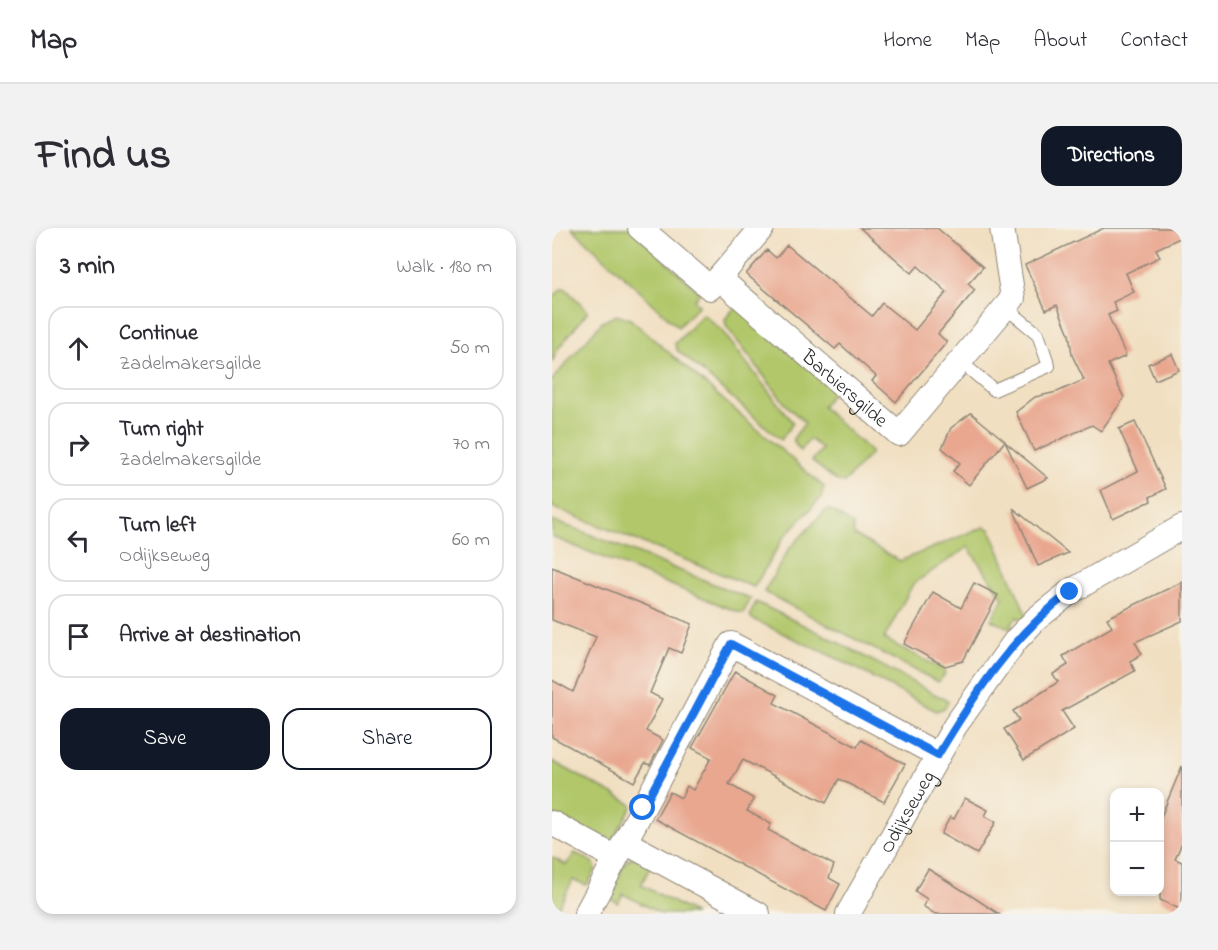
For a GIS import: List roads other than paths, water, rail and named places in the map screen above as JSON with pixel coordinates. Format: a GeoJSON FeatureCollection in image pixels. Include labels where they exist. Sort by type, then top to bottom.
{"type":"FeatureCollection","features":[{"type":"Feature","properties":{"kind":"street"},"geometry":{"type":"LineString","coordinates":[[640,228],[710,288],[762,228]]}},
{"type":"Feature","properties":{"kind":"street","name":"Barbiersgilde"},"geometry":{"type":"LineString","coordinates":[[719,278],[899,434],[1013,298],[1002,228]]}},
{"type":"Feature","properties":{"kind":"street","name":"Odijkseweg"},"geometry":{"type":"LineString","coordinates":[[848,914],[938,755],[994,668],[1036,619],[1088,580],[1182,527]]}},
{"type":"Feature","properties":{"kind":"street"},"geometry":{"type":"LineString","coordinates":[[586,914],[731,644],[938,755]]}},
{"type":"Feature","properties":{"kind":"street"},"geometry":{"type":"LineString","coordinates":[[552,823],[620,850],[758,914]]}},
{"type":"Feature","properties":{"kind":"lane"},"geometry":{"type":"LineString","coordinates":[[960,361],[994,390],[1049,366],[1038,334],[1005,307]]}}]}
